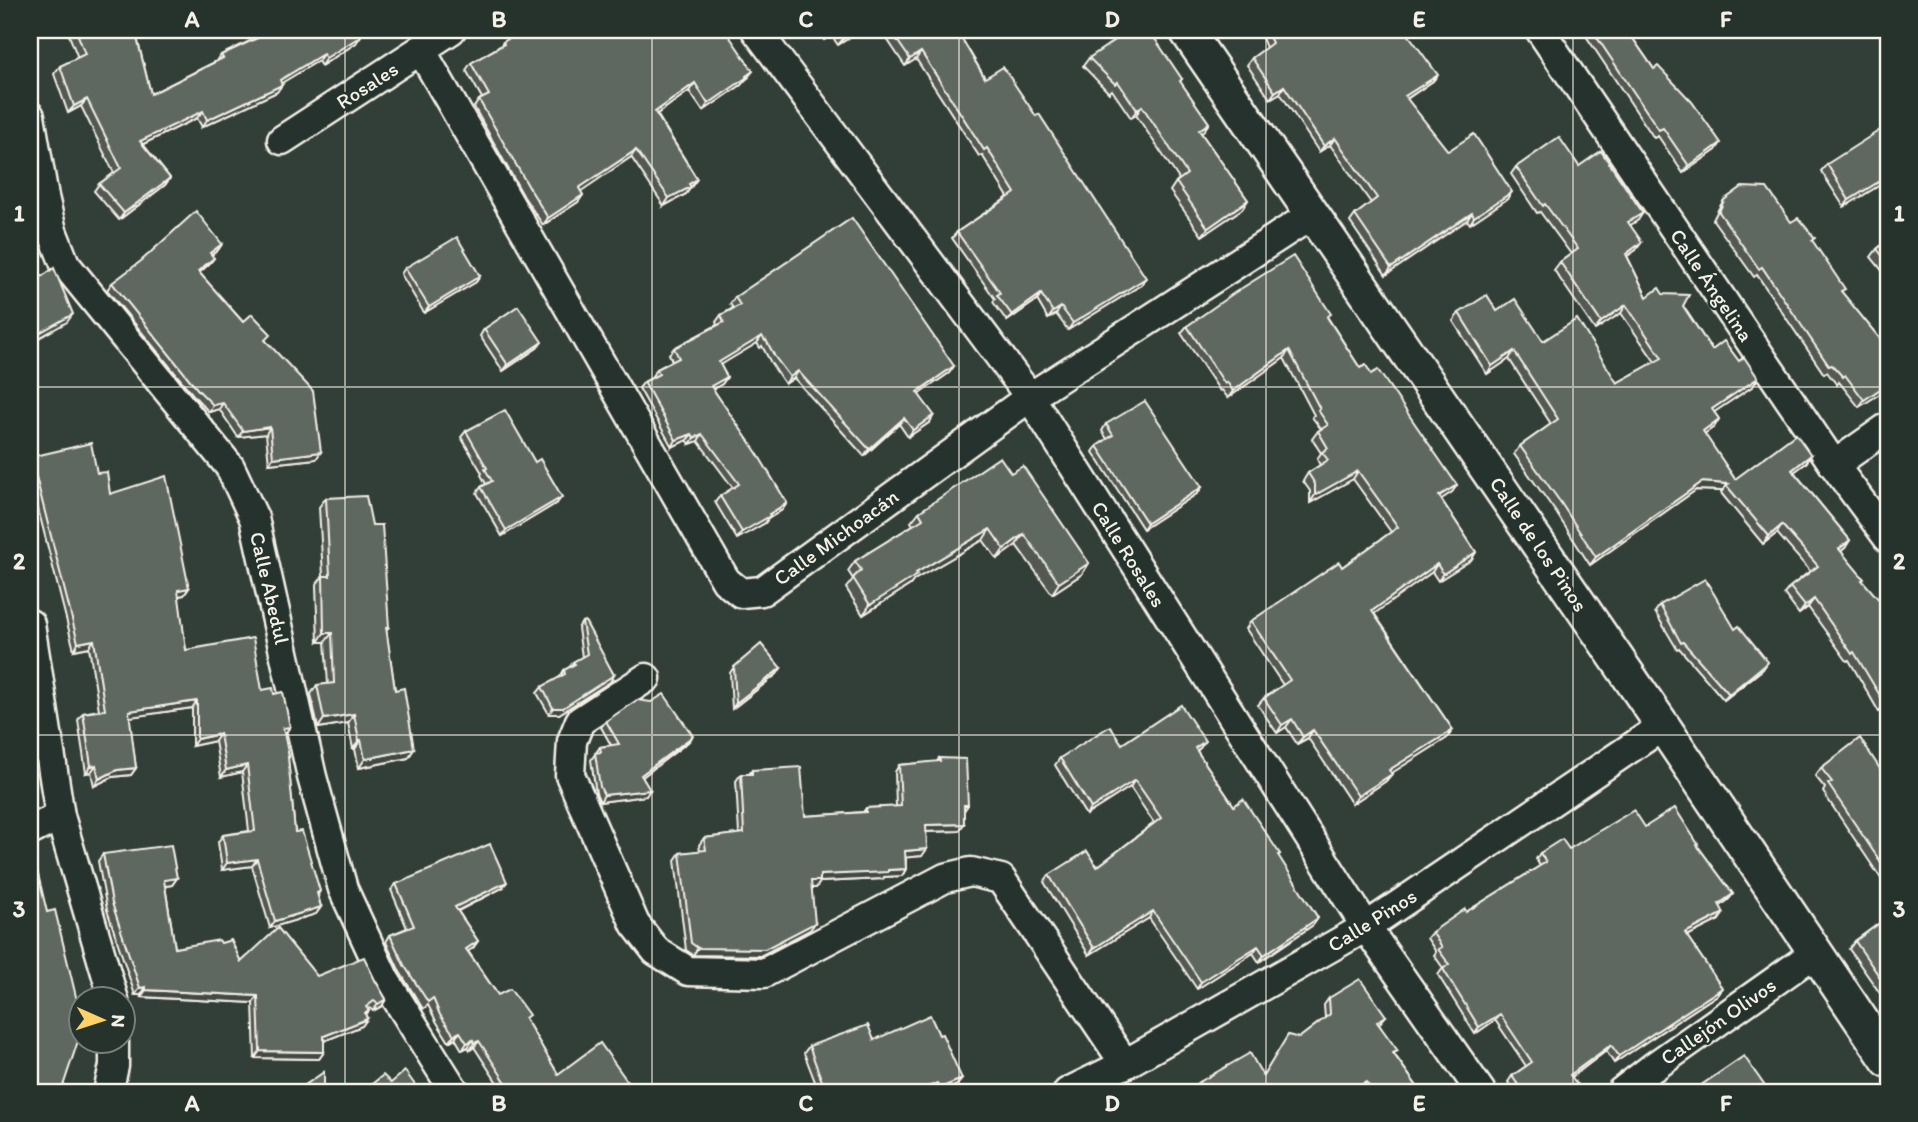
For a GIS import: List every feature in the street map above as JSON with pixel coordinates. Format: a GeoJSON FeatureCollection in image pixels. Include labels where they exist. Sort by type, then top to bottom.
{"type":"FeatureCollection","features":[{"type":"Feature","properties":{"kind":"street","name":"Rosales"},"geometry":{"type":"LineString","coordinates":[[282,140],[451,30]]}},
{"type":"Feature","properties":{"kind":"street","name":"Calle Rosales"},"geometry":{"type":"LineString","coordinates":[[756,30],[1030,397],[1366,927],[1481,1092]]}},
{"type":"Feature","properties":{"kind":"street","name":"Calle de los Pinos"},"geometry":{"type":"LineString","coordinates":[[1186,30],[1816,952],[1886,1050]]}},
{"type":"Feature","properties":{"kind":"street","name":"Calle Ángelina"},"geometry":{"type":"LineString","coordinates":[[1540,30],[1834,465],[1888,538]]}},
{"type":"Feature","properties":{"kind":"street","name":"Calle Michoacán"},"geometry":{"type":"LineString","coordinates":[[422,50],[726,580],[741,593],[762,591],[1030,397],[1313,214]]}},
{"type":"Feature","properties":{"kind":"street","name":"Calle Abedul"},"geometry":{"type":"LineString","coordinates":[[30,116],[46,208],[65,264],[230,467],[254,518],[312,777],[343,889],[385,980],[455,1092]]}},
{"type":"Feature","properties":{"kind":"street"},"geometry":{"type":"LineString","coordinates":[[1834,465],[1888,427]]}},
{"type":"Feature","properties":{"kind":"street"},"geometry":{"type":"LineString","coordinates":[[30,624],[60,816],[110,986]]}},
{"type":"Feature","properties":{"kind":"street"},"geometry":{"type":"LineString","coordinates":[[646,678],[580,720],[572,741],[570,775],[635,924],[656,951],[688,971],[764,973],[945,877],[971,872],[1001,879],[1125,1064]]}},
{"type":"Feature","properties":{"kind":"street","name":"Calle Pinos"},"geometry":{"type":"LineString","coordinates":[[1068,1092],[1125,1064],[1366,927],[1663,726]]}},
{"type":"Feature","properties":{"kind":"street"},"geometry":{"type":"LineString","coordinates":[[30,831],[60,816]]}},
{"type":"Feature","properties":{"kind":"street","name":"Callejón Olivos"},"geometry":{"type":"LineString","coordinates":[[1621,1092],[1816,952]]}},
{"type":"Feature","properties":{"kind":"street"},"geometry":{"type":"LineString","coordinates":[[108,1092],[114,1056]]}},
{"type":"Feature","properties":{"kind":"building"},"geometry":{"type":"Polygon","coordinates":[[[76,30],[135,30],[151,94],[223,58],[221,55],[266,34],[263,30],[358,30],[361,36],[326,58],[323,54],[280,80],[282,85],[207,120],[203,111],[140,141],[170,178],[124,213],[99,184],[121,168],[87,99],[74,106],[60,66],[85,54],[76,30]]]}},
{"type":"Feature","properties":{"kind":"building"},"geometry":{"type":"Polygon","coordinates":[[[524,30],[725,30],[753,71],[708,104],[695,83],[655,112],[697,179],[689,184],[691,187],[669,198],[636,150],[579,188],[583,195],[548,218],[479,100],[489,95],[471,63],[524,30]]]}},
{"type":"Feature","properties":{"kind":"building"},"geometry":{"type":"Polygon","coordinates":[[[837,30],[856,30],[843,39],[837,30]]]}},
{"type":"Feature","properties":{"kind":"building"},"geometry":{"type":"Polygon","coordinates":[[[890,30],[960,30],[963,34],[960,36],[985,78],[1003,67],[1036,116],[1039,114],[1146,278],[1073,323],[1061,307],[1053,312],[1041,294],[1012,315],[997,295],[1000,293],[957,232],[1015,193],[921,52],[910,59],[890,30]]]}},
{"type":"Feature","properties":{"kind":"building"},"geometry":{"type":"Polygon","coordinates":[[[1130,30],[1149,30],[1209,123],[1199,130],[1248,200],[1208,228],[1176,182],[1187,174],[1142,106],[1137,110],[1118,82],[1115,84],[1089,58],[1130,30]]]}},
{"type":"Feature","properties":{"kind":"building"},"geometry":{"type":"Polygon","coordinates":[[[1266,30],[1405,30],[1438,75],[1405,96],[1448,151],[1474,134],[1512,192],[1474,217],[1472,213],[1391,268],[1355,215],[1377,198],[1335,138],[1324,146],[1284,86],[1275,92],[1252,58],[1272,43],[1266,30]]]}},
{"type":"Feature","properties":{"kind":"building"},"geometry":{"type":"Polygon","coordinates":[[[1592,30],[1627,30],[1654,69],[1658,66],[1692,102],[1721,143],[1689,166],[1663,128],[1659,130],[1592,30]]]}},
{"type":"Feature","properties":{"kind":"building"},"geometry":{"type":"Polygon","coordinates":[[[1888,125],[1888,176],[1849,200],[1827,164],[1888,125]]]}},
{"type":"Feature","properties":{"kind":"building"},"geometry":{"type":"Polygon","coordinates":[[[1559,137],[1579,166],[1601,151],[1643,213],[1628,222],[1642,242],[1626,254],[1647,297],[1659,288],[1663,294],[1689,295],[1683,306],[1712,350],[1724,341],[1739,361],[1744,357],[1758,378],[1712,409],[1719,419],[1703,431],[1735,479],[1796,434],[1811,455],[1792,470],[1850,540],[1839,549],[1888,610],[1888,701],[1885,704],[1854,652],[1852,654],[1814,599],[1805,606],[1790,587],[1818,566],[1782,525],[1769,536],[1726,485],[1728,484],[1702,482],[1596,557],[1520,446],[1558,419],[1514,351],[1492,366],[1459,313],[1487,295],[1497,311],[1515,299],[1543,341],[1577,319],[1617,383],[1662,358],[1626,305],[1601,322],[1560,262],[1578,249],[1516,167],[1559,137]]]}},
{"type":"Feature","properties":{"kind":"building"},"geometry":{"type":"Polygon","coordinates":[[[1742,187],[1767,188],[1791,222],[1798,218],[1815,238],[1812,240],[1845,289],[1841,291],[1885,345],[1888,343],[1888,378],[1884,382],[1886,385],[1864,400],[1845,375],[1843,377],[1832,365],[1829,366],[1762,267],[1759,269],[1719,212],[1724,200],[1742,187]]]}},
{"type":"Feature","properties":{"kind":"building"},"geometry":{"type":"Polygon","coordinates":[[[196,211],[222,244],[210,253],[214,258],[198,271],[243,322],[252,314],[271,334],[265,340],[313,391],[321,452],[273,458],[270,427],[243,431],[223,403],[213,405],[112,283],[141,261],[196,211]]]}},
{"type":"Feature","properties":{"kind":"building"},"geometry":{"type":"Polygon","coordinates":[[[852,218],[954,366],[917,392],[934,415],[913,430],[904,418],[869,449],[798,371],[790,377],[762,336],[719,362],[727,377],[711,386],[787,503],[742,532],[720,496],[739,484],[702,434],[694,438],[692,434],[676,440],[644,382],[659,374],[657,369],[679,358],[674,348],[724,322],[721,315],[740,305],[735,297],[852,218]]]}},
{"type":"Feature","properties":{"kind":"building"},"geometry":{"type":"Polygon","coordinates":[[[457,237],[480,276],[429,307],[405,268],[457,237]]]}},
{"type":"Feature","properties":{"kind":"building"},"geometry":{"type":"Polygon","coordinates":[[[1888,240],[1888,263],[1877,249],[1888,240]]]}},
{"type":"Feature","properties":{"kind":"building"},"geometry":{"type":"Polygon","coordinates":[[[30,256],[41,277],[54,268],[73,314],[30,338],[30,256]]]}},
{"type":"Feature","properties":{"kind":"building"},"geometry":{"type":"Polygon","coordinates":[[[1293,256],[1331,314],[1327,317],[1360,368],[1366,365],[1371,374],[1378,370],[1457,485],[1439,496],[1476,552],[1443,574],[1437,564],[1372,611],[1453,730],[1389,770],[1392,774],[1358,796],[1313,730],[1303,737],[1292,719],[1282,725],[1264,698],[1290,680],[1251,621],[1339,562],[1342,567],[1398,527],[1358,471],[1315,495],[1315,484],[1308,473],[1328,460],[1322,452],[1328,448],[1318,431],[1328,425],[1289,350],[1233,391],[1227,382],[1225,384],[1187,326],[1293,256]]]}},
{"type":"Feature","properties":{"kind":"building"},"geometry":{"type":"Polygon","coordinates":[[[518,306],[542,342],[508,365],[484,329],[518,306]]]}},
{"type":"Feature","properties":{"kind":"building"},"geometry":{"type":"Polygon","coordinates":[[[1145,401],[1202,487],[1147,523],[1097,446],[1113,435],[1106,424],[1145,401]]]}},
{"type":"Feature","properties":{"kind":"building"},"geometry":{"type":"Polygon","coordinates":[[[505,410],[535,462],[540,459],[562,497],[506,530],[481,487],[492,481],[466,431],[505,410]]]}},
{"type":"Feature","properties":{"kind":"building"},"geometry":{"type":"Polygon","coordinates":[[[91,443],[97,473],[107,472],[110,494],[166,476],[189,588],[178,590],[186,650],[253,638],[262,690],[273,688],[274,694],[283,692],[290,727],[283,728],[289,757],[295,832],[302,831],[320,891],[317,893],[321,907],[275,921],[257,859],[227,863],[223,835],[255,831],[247,765],[226,770],[220,734],[197,739],[197,701],[129,711],[136,768],[117,770],[99,779],[96,765],[91,766],[83,713],[105,710],[94,640],[78,643],[31,457],[91,443]]]}},
{"type":"Feature","properties":{"kind":"building"},"geometry":{"type":"Polygon","coordinates":[[[1000,457],[1011,473],[1023,466],[1089,563],[1059,583],[1024,534],[1004,549],[990,529],[916,573],[917,575],[870,605],[853,578],[861,570],[855,561],[923,519],[919,512],[1000,457]]]}},
{"type":"Feature","properties":{"kind":"building"},"geometry":{"type":"Polygon","coordinates":[[[366,496],[372,525],[382,525],[389,627],[386,627],[395,690],[404,688],[414,749],[365,759],[354,714],[324,719],[317,685],[334,683],[332,633],[324,633],[323,576],[330,576],[326,498],[366,496]]]}},
{"type":"Feature","properties":{"kind":"building"},"geometry":{"type":"Polygon","coordinates":[[[1705,579],[1735,629],[1739,626],[1768,662],[1729,694],[1683,642],[1681,643],[1660,605],[1705,579]]]}},
{"type":"Feature","properties":{"kind":"building"},"geometry":{"type":"Polygon","coordinates":[[[585,621],[614,675],[563,708],[553,708],[542,687],[565,674],[564,670],[587,654],[582,622],[585,621]]]}},
{"type":"Feature","properties":{"kind":"building"},"geometry":{"type":"Polygon","coordinates":[[[761,644],[781,668],[736,703],[734,667],[761,644]]]}},
{"type":"Feature","properties":{"kind":"building"},"geometry":{"type":"Polygon","coordinates":[[[664,694],[693,736],[641,775],[650,790],[604,795],[600,787],[595,753],[601,752],[600,747],[619,744],[606,721],[637,700],[651,702],[664,694]]]}},
{"type":"Feature","properties":{"kind":"building"},"geometry":{"type":"Polygon","coordinates":[[[1181,705],[1205,741],[1195,748],[1234,806],[1243,799],[1318,918],[1264,955],[1258,946],[1201,982],[1153,911],[1094,948],[1049,875],[1087,851],[1097,867],[1161,818],[1135,780],[1091,808],[1060,758],[1110,726],[1122,744],[1181,705]]]}},
{"type":"Feature","properties":{"kind":"building"},"geometry":{"type":"Polygon","coordinates":[[[1860,738],[1888,781],[1888,873],[1828,784],[1832,782],[1821,768],[1860,738]]]}},
{"type":"Feature","properties":{"kind":"building"},"geometry":{"type":"Polygon","coordinates":[[[939,758],[966,759],[968,805],[964,805],[964,824],[926,825],[927,849],[905,851],[906,869],[820,875],[820,881],[811,881],[815,923],[765,949],[698,948],[691,943],[680,853],[706,850],[704,838],[744,833],[741,774],[752,774],[752,770],[801,767],[805,816],[866,812],[866,808],[901,806],[899,765],[940,761],[939,758]]]}},
{"type":"Feature","properties":{"kind":"building"},"geometry":{"type":"Polygon","coordinates":[[[1675,808],[1697,845],[1733,894],[1719,904],[1724,913],[1685,933],[1722,988],[1619,1056],[1611,1045],[1570,1075],[1577,1084],[1564,1092],[1523,1092],[1512,1076],[1532,1062],[1500,1014],[1479,1027],[1443,969],[1449,964],[1438,949],[1442,947],[1432,932],[1465,909],[1466,912],[1546,862],[1540,853],[1562,839],[1569,849],[1634,810],[1645,827],[1675,808]]]}},
{"type":"Feature","properties":{"kind":"building"},"geometry":{"type":"Polygon","coordinates":[[[490,844],[507,882],[455,907],[478,941],[466,949],[498,995],[510,989],[529,1015],[525,1018],[558,1074],[600,1043],[635,1092],[512,1092],[479,1041],[467,1043],[460,1032],[454,1035],[440,1015],[433,998],[428,1002],[404,965],[390,935],[414,926],[396,884],[490,844]]]}},
{"type":"Feature","properties":{"kind":"building"},"geometry":{"type":"Polygon","coordinates":[[[171,845],[177,878],[164,880],[175,948],[231,940],[241,962],[278,928],[317,976],[364,957],[386,999],[378,1004],[374,1001],[366,1007],[369,1011],[365,1013],[367,1019],[324,1036],[324,1052],[260,1051],[258,996],[140,988],[112,903],[103,854],[171,845]]]}},
{"type":"Feature","properties":{"kind":"building"},"geometry":{"type":"Polygon","coordinates":[[[36,866],[47,912],[55,910],[73,986],[66,986],[66,1056],[73,1056],[61,1092],[30,1092],[30,868],[36,866]]]}},
{"type":"Feature","properties":{"kind":"building"},"geometry":{"type":"Polygon","coordinates":[[[1888,917],[1888,989],[1855,941],[1888,917]]]}},
{"type":"Feature","properties":{"kind":"building"},"geometry":{"type":"Polygon","coordinates":[[[1360,979],[1386,1016],[1377,1022],[1398,1051],[1393,1053],[1421,1092],[1373,1092],[1366,1082],[1349,1092],[1182,1092],[1250,1053],[1263,1076],[1288,1035],[1299,1038],[1330,1014],[1329,998],[1360,979]]]}},
{"type":"Feature","properties":{"kind":"building"},"geometry":{"type":"Polygon","coordinates":[[[930,1015],[939,1035],[942,1034],[962,1079],[940,1088],[937,1083],[917,1092],[826,1092],[809,1046],[868,1025],[874,1040],[930,1015]]]}},
{"type":"Feature","properties":{"kind":"building"},"geometry":{"type":"Polygon","coordinates":[[[1744,1056],[1769,1092],[1691,1092],[1744,1056]]]}},
{"type":"Feature","properties":{"kind":"building"},"geometry":{"type":"Polygon","coordinates":[[[405,1071],[420,1092],[362,1092],[383,1075],[391,1083],[405,1071]]]}},
{"type":"Feature","properties":{"kind":"building"},"geometry":{"type":"Polygon","coordinates":[[[324,1072],[324,1092],[295,1092],[324,1072]]]}}]}
